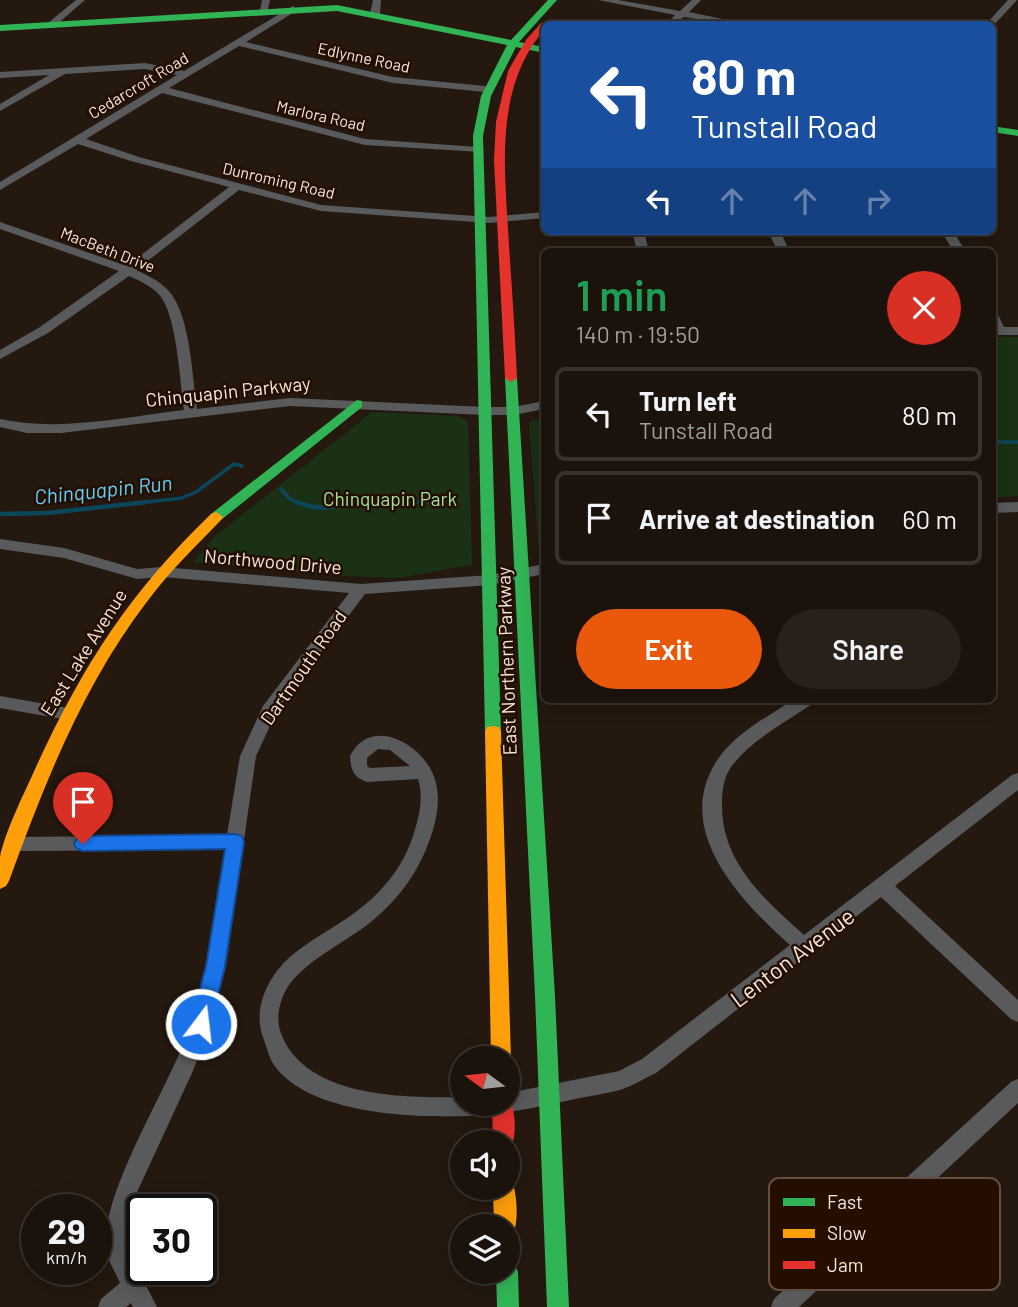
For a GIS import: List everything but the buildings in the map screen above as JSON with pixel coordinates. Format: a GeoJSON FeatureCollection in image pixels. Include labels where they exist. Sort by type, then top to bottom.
{"type":"FeatureCollection","features":[{"type":"Feature","properties":{"kind":"main road","name":"East Northern Parkway"},"geometry":{"type":"LineString","coordinates":[[548,21],[560,3]]}},
{"type":"Feature","properties":{"kind":"main road","name":"East Northern Parkway"},"geometry":{"type":"LineString","coordinates":[[501,1046],[478,123],[485,89],[494,67],[510,43],[560,3]]}},
{"type":"Feature","properties":{"kind":"main road"},"geometry":{"type":"LineString","coordinates":[[0,27],[265,5],[293,9],[376,7],[541,49]]}},
{"type":"Feature","properties":{"kind":"main road","name":"East Northern Parkway"},"geometry":{"type":"LineString","coordinates":[[541,30],[510,75],[502,103],[499,160],[545,996],[558,1307]]}},
{"type":"Feature","properties":{"kind":"main road"},"geometry":{"type":"LineString","coordinates":[[996,130],[1018,133]]}},
{"type":"Feature","properties":{"kind":"main road","name":"East Lake Avenue"},"geometry":{"type":"LineString","coordinates":[[0,881],[36,779],[68,714],[114,636],[163,572],[216,518],[357,404]]}},
{"type":"Feature","properties":{"kind":"main road"},"geometry":{"type":"LineString","coordinates":[[507,1284],[508,1307]]}},
{"type":"Feature","properties":{"kind":"street"},"geometry":{"type":"LineString","coordinates":[[52,24],[80,0]]}},
{"type":"Feature","properties":{"kind":"street"},"geometry":{"type":"LineString","coordinates":[[602,0],[719,21]]}},
{"type":"Feature","properties":{"kind":"street"},"geometry":{"type":"LineString","coordinates":[[675,21],[697,0]]}},
{"type":"Feature","properties":{"kind":"street"},"geometry":{"type":"LineString","coordinates":[[993,21],[1013,0]]}},
{"type":"Feature","properties":{"kind":"street","name":"Cedarcroft Road"},"geometry":{"type":"LineString","coordinates":[[0,187],[293,9]]}},
{"type":"Feature","properties":{"kind":"street","name":"Edlynne Road"},"geometry":{"type":"LineString","coordinates":[[239,43],[401,81],[485,89]]}},
{"type":"Feature","properties":{"kind":"street"},"geometry":{"type":"LineString","coordinates":[[0,75],[151,66],[186,74]]}},
{"type":"Feature","properties":{"kind":"street"},"geometry":{"type":"LineString","coordinates":[[0,108],[63,71]]}},
{"type":"Feature","properties":{"kind":"street","name":"Marlora Road"},"geometry":{"type":"LineString","coordinates":[[160,89],[365,142],[478,150]]}},
{"type":"Feature","properties":{"kind":"street","name":"Dunroming Road"},"geometry":{"type":"LineString","coordinates":[[77,140],[236,187],[321,208],[480,220],[541,215]]}},
{"type":"Feature","properties":{"kind":"street"},"geometry":{"type":"LineString","coordinates":[[0,355],[44,330],[173,239],[236,187]]}},
{"type":"Feature","properties":{"kind":"street","name":"MacBeth Drive"},"geometry":{"type":"LineString","coordinates":[[0,225],[128,271],[152,282],[167,296],[176,324],[191,412]]}},
{"type":"Feature","properties":{"kind":"street"},"geometry":{"type":"LineString","coordinates":[[996,331],[1018,331]]}},
{"type":"Feature","properties":{"kind":"street","name":"Chinquapin Parkway"},"geometry":{"type":"LineString","coordinates":[[0,423],[27,429],[61,429],[290,402],[485,411],[514,411],[541,406]]}},
{"type":"Feature","properties":{"kind":"street"},"geometry":{"type":"LineString","coordinates":[[996,508],[1018,507]]}},
{"type":"Feature","properties":{"kind":"street","name":"Northwood Drive"},"geometry":{"type":"LineString","coordinates":[[0,544],[64,553],[137,574],[163,572],[361,589],[490,580],[541,570]]}},
{"type":"Feature","properties":{"kind":"street","name":"Dartmouth Road"},"geometry":{"type":"LineString","coordinates":[[146,1307],[118,1252],[117,1223],[128,1188],[185,1066],[201,1024],[216,966],[246,764],[261,726],[290,679],[361,589]]}},
{"type":"Feature","properties":{"kind":"street"},"geometry":{"type":"LineString","coordinates":[[0,702],[68,714]]}},
{"type":"Feature","properties":{"kind":"street"},"geometry":{"type":"LineString","coordinates":[[802,703],[747,741],[731,756],[718,775],[712,809],[715,836],[728,867],[769,915],[805,947]]}},
{"type":"Feature","properties":{"kind":"street","name":"Lenton Avenue"},"geometry":{"type":"LineString","coordinates":[[424,772],[431,795],[427,819],[419,845],[404,875],[372,912],[313,951],[290,971],[276,989],[270,1009],[272,1040],[290,1071],[314,1086],[337,1094],[433,1106],[450,1106]]}},
{"type":"Feature","properties":{"kind":"street","name":"Lenton Avenue"},"geometry":{"type":"LineString","coordinates":[[520,1101],[621,1080],[649,1066],[1018,780]]}},
{"type":"Feature","properties":{"kind":"street"},"geometry":{"type":"LineString","coordinates":[[13,844],[235,842]]}},
{"type":"Feature","properties":{"kind":"street"},"geometry":{"type":"LineString","coordinates":[[883,887],[1018,1013]]}},
{"type":"Feature","properties":{"kind":"street"},"geometry":{"type":"LineString","coordinates":[[922,1178],[1018,1089]]}},
{"type":"Feature","properties":{"kind":"street"},"geometry":{"type":"LineString","coordinates":[[108,1307],[133,1286]]}},
{"type":"Feature","properties":{"kind":"street"},"geometry":{"type":"LineString","coordinates":[[782,1307],[800,1290]]}},
{"type":"Feature","properties":{"kind":"green space"},"geometry":{"type":"Polygon","coordinates":[[[996,337],[1018,337],[1018,496],[996,498],[996,337]]]}},
{"type":"Feature","properties":{"kind":"green space","name":"Chinquapin Park"},"geometry":{"type":"Polygon","coordinates":[[[372,412],[458,416],[468,422],[472,565],[399,578],[343,576],[193,562],[215,536],[372,412]]]}},
{"type":"Feature","properties":{"kind":"green space"},"geometry":{"type":"Polygon","coordinates":[[[541,418],[539,555],[529,422],[541,418]]]}},
{"type":"Feature","properties":{"kind":"waterway","name":"Chinquapin Run"},"geometry":{"type":"LineString","coordinates":[[996,442],[1018,442]]}},
{"type":"Feature","properties":{"kind":"waterway","name":"Chinquapin Run"},"geometry":{"type":"LineString","coordinates":[[131,504],[182,498],[196,492],[234,464],[242,466]]}},
{"type":"Feature","properties":{"kind":"waterway","name":"Chinquapin Run"},"geometry":{"type":"LineString","coordinates":[[281,489],[290,499],[301,504]]}},
{"type":"Feature","properties":{"kind":"waterway","name":"Chinquapin Run"},"geometry":{"type":"LineString","coordinates":[[360,504],[448,501]]}},
{"type":"Feature","properties":{"kind":"waterway","name":"Chinquapin Run"},"geometry":{"type":"LineString","coordinates":[[0,514],[48,513],[147,502]]}},
{"type":"Feature","properties":{"kind":"waterway","name":"Chinquapin Run"},"geometry":{"type":"LineString","coordinates":[[297,502],[324,508],[367,503],[417,502]]}},
{"type":"Feature","properties":{"kind":"traffic: fast"},"geometry":{"type":"LineString","coordinates":[[493,732],[478,136],[486,96],[502,61],[524,29],[553,0]]}},
{"type":"Feature","properties":{"kind":"traffic: fast"},"geometry":{"type":"LineString","coordinates":[[0,28],[337,8],[541,49]]}},
{"type":"Feature","properties":{"kind":"traffic: fast"},"geometry":{"type":"LineString","coordinates":[[996,130],[1018,133]]}},
{"type":"Feature","properties":{"kind":"traffic: fast"},"geometry":{"type":"LineString","coordinates":[[511,378],[545,996],[558,1307]]}},
{"type":"Feature","properties":{"kind":"traffic: fast"},"geometry":{"type":"LineString","coordinates":[[216,517],[357,404]]}},
{"type":"Feature","properties":{"kind":"traffic: fast"},"geometry":{"type":"LineString","coordinates":[[507,1284],[508,1307]]}},
{"type":"Feature","properties":{"kind":"traffic: slow"},"geometry":{"type":"LineString","coordinates":[[0,881],[39,781],[85,684],[143,595],[177,555],[216,517]]}},
{"type":"Feature","properties":{"kind":"traffic: slow"},"geometry":{"type":"LineString","coordinates":[[493,732],[501,1046]]}},
{"type":"Feature","properties":{"kind":"traffic: slow"},"geometry":{"type":"LineString","coordinates":[[504,1200],[505,1214]]}},
{"type":"Feature","properties":{"kind":"traffic: jam"},"geometry":{"type":"LineString","coordinates":[[511,378],[499,160],[501,122],[513,71],[541,28]]}},
{"type":"Feature","properties":{"kind":"traffic: jam"},"geometry":{"type":"LineString","coordinates":[[502,1116],[503,1130]]}},
{"type":"Feature","properties":{"kind":"route"},"geometry":{"type":"LineString","coordinates":[[83,844],[235,842],[216,966],[201,1024]]}}]}
